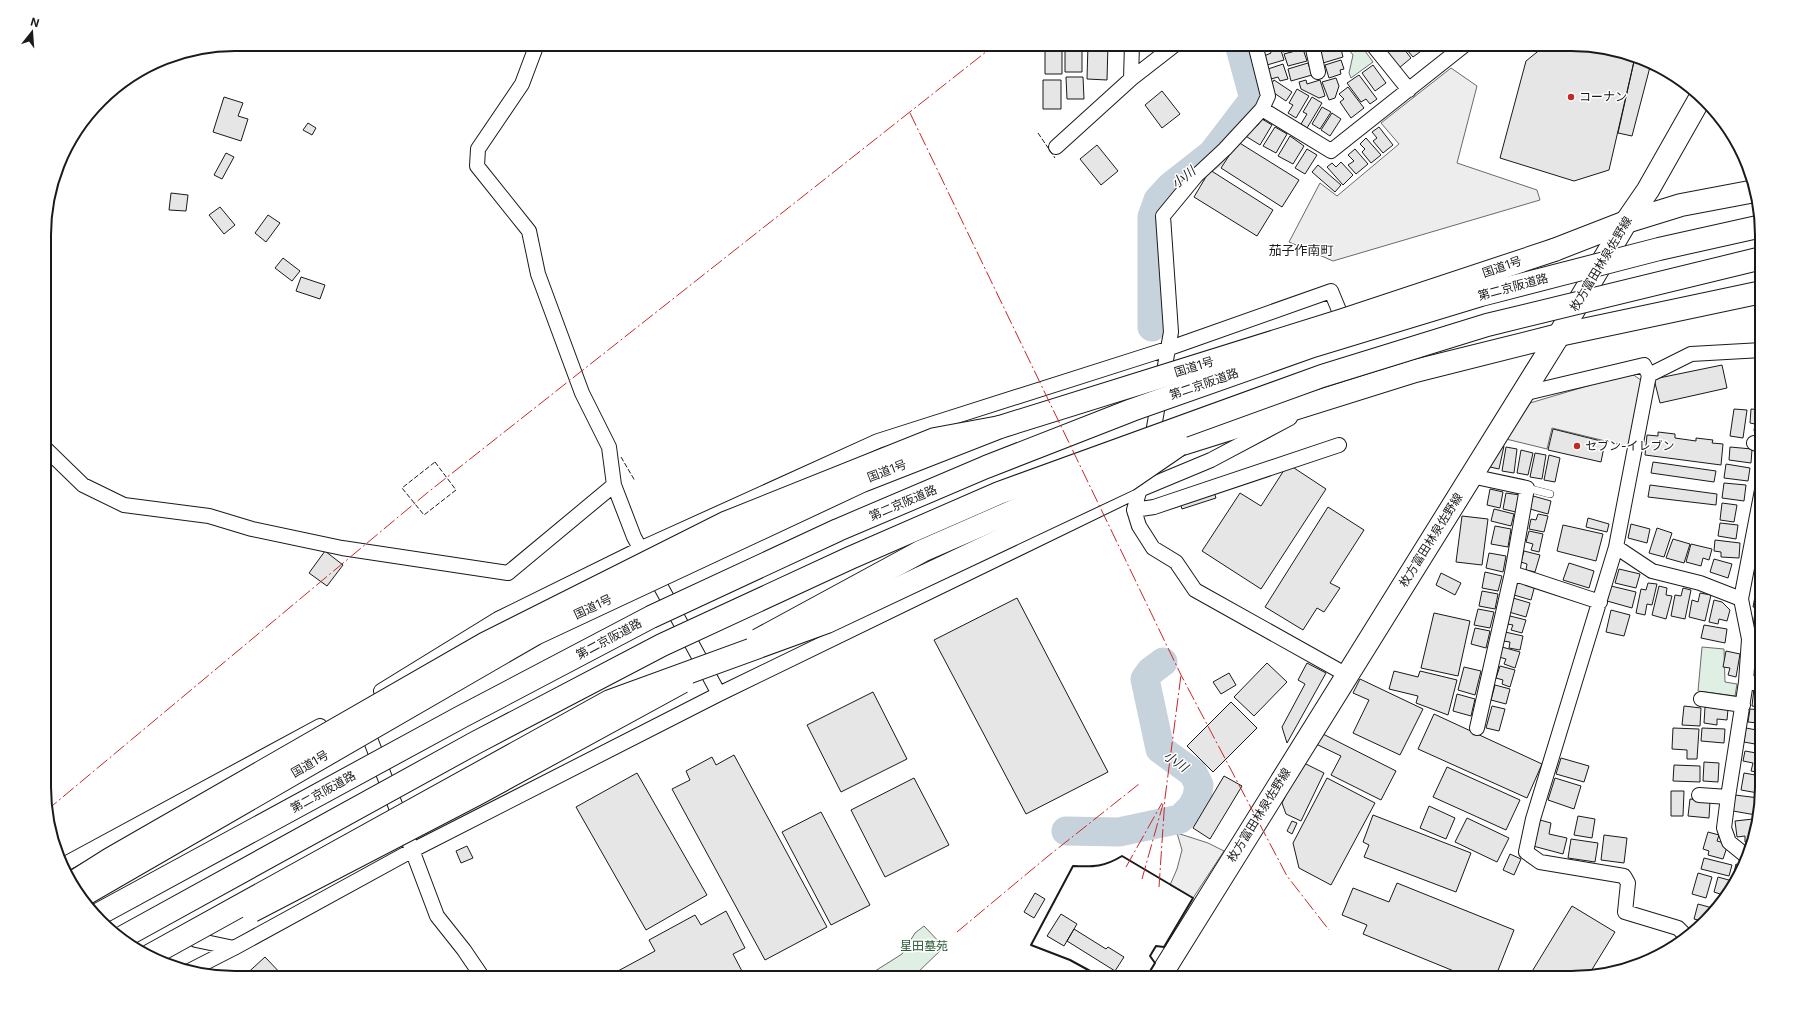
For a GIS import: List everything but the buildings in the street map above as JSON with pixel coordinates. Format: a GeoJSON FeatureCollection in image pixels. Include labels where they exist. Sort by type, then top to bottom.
{"type":"FeatureCollection","features":[{"type":"Feature","properties":{"kind":"main road","name":"枚方富田林泉佐野線"},"geometry":{"type":"LineString","coordinates":[[1163,971],[1559,335],[1626,222],[1648,190],[1697,102]]}},
{"type":"Feature","properties":{"kind":"main road","name":"国道1号"},"geometry":{"type":"LineString","coordinates":[[85,894],[535,634],[862,481],[1000,427],[1343,320],[1554,250],[1626,222],[1681,205],[1750,192]]}},
{"type":"Feature","properties":{"kind":"main road","name":"第二京阪道路"},"geometry":{"type":"LineString","coordinates":[[101,913],[454,720],[651,617],[838,530],[986,467],[1132,410],[1313,346],[1481,295],[1659,249],[1755,228]]}},
{"type":"Feature","properties":{"kind":"main road"},"geometry":{"type":"LineString","coordinates":[[126,935],[475,743],[662,645],[843,561],[999,493],[1322,376],[1487,326],[1755,260]]}},
{"type":"Feature","properties":{"kind":"main road"},"geometry":{"type":"LineString","coordinates":[[163,956],[477,794],[922,551],[1064,489],[1178,445],[1415,371],[1559,335],[1755,293]]}},
{"type":"Feature","properties":{"kind":"main road"},"geometry":{"type":"LineString","coordinates":[[77,880],[110,859],[486,642],[725,523],[935,439],[1000,427]]}},
{"type":"Feature","properties":{"kind":"main road"},"geometry":{"type":"LineString","coordinates":[[155,953],[610,701],[827,622],[1128,480],[1178,445]]}},
{"type":"Feature","properties":{"kind":"street"},"geometry":{"type":"LineString","coordinates":[[534,51],[522,84],[478,149],[477,166],[529,231],[538,274],[582,393],[609,447],[614,485],[634,537],[642,548],[719,694]]}},
{"type":"Feature","properties":{"kind":"street"},"geometry":{"type":"LineString","coordinates":[[1131,79],[1132,51]]}},
{"type":"Feature","properties":{"kind":"street"},"geometry":{"type":"LineString","coordinates":[[1056,147],[1131,79],[1167,51]]}},
{"type":"Feature","properties":{"kind":"street"},"geometry":{"type":"LineString","coordinates":[[1257,51],[1268,96],[1262,109],[1225,149],[1196,176],[1163,216],[1171,332],[1148,462],[1134,510],[1139,526],[1153,548],[1176,562],[1195,590],[1347,675]]}},
{"type":"Feature","properties":{"kind":"street"},"geometry":{"type":"LineString","coordinates":[[1314,51],[1318,72]]}},
{"type":"Feature","properties":{"kind":"street"},"geometry":{"type":"LineString","coordinates":[[1378,51],[1409,90]]}},
{"type":"Feature","properties":{"kind":"street"},"geometry":{"type":"LineString","coordinates":[[1262,109],[1331,151],[1457,51]]}},
{"type":"Feature","properties":{"kind":"street"},"geometry":{"type":"LineString","coordinates":[[68,863],[358,706],[498,619],[642,548],[878,441],[1167,349],[1331,291],[1343,320]]}},
{"type":"Feature","properties":{"kind":"street"},"geometry":{"type":"LineString","coordinates":[[1650,374],[1691,354],[1755,350]]}},
{"type":"Feature","properties":{"kind":"street"},"geometry":{"type":"LineString","coordinates":[[1522,394],[1644,365],[1650,374],[1616,547],[1533,819],[1526,852],[1540,862],[1624,876],[1628,884],[1626,912],[1678,928],[1683,933]]}},
{"type":"Feature","properties":{"kind":"street"},"geometry":{"type":"LineString","coordinates":[[197,967],[412,851],[719,694],[1139,490],[1211,460],[1322,401]]}},
{"type":"Feature","properties":{"kind":"street"},"geometry":{"type":"LineString","coordinates":[[1134,510],[1154,507],[1339,445]]}},
{"type":"Feature","properties":{"kind":"street"},"geometry":{"type":"LineString","coordinates":[[51,454],[83,485],[124,505],[209,516],[252,529],[342,548],[508,573],[614,485]]}},
{"type":"Feature","properties":{"kind":"street"},"geometry":{"type":"LineString","coordinates":[[1471,476],[1527,488],[1512,573],[1477,728]]}},
{"type":"Feature","properties":{"kind":"street"},"geometry":{"type":"LineString","coordinates":[[1742,853],[1729,842],[1724,828],[1746,682],[1749,639],[1741,599],[1755,526]]}},
{"type":"Feature","properties":{"kind":"street"},"geometry":{"type":"LineString","coordinates":[[1616,547],[1652,570],[1700,584],[1741,599]]}},
{"type":"Feature","properties":{"kind":"street"},"geometry":{"type":"LineString","coordinates":[[1512,573],[1600,602]]}},
{"type":"Feature","properties":{"kind":"street"},"geometry":{"type":"LineString","coordinates":[[1746,682],[1755,683]]}},
{"type":"Feature","properties":{"kind":"street"},"geometry":{"type":"LineString","coordinates":[[1701,700],[1743,704]]}},
{"type":"Feature","properties":{"kind":"street"},"geometry":{"type":"LineString","coordinates":[[358,706],[437,916],[478,971]]}},
{"type":"Feature","properties":{"kind":"street"},"geometry":{"type":"LineString","coordinates":[[1699,795],[1728,797]]}},
{"type":"Feature","properties":{"kind":"street"},"geometry":{"type":"LineString","coordinates":[[196,940],[234,948]]}},
{"type":"Feature","properties":{"kind":"lane"},"geometry":{"type":"LineString","coordinates":[[1527,488],[1550,494]]}},
{"type":"Feature","properties":{"kind":"green space"},"geometry":{"type":"Polygon","coordinates":[[[1350,51],[1365,51],[1373,62],[1351,78],[1349,73],[1353,55],[1350,51]]]}},
{"type":"Feature","properties":{"kind":"green space"},"geometry":{"type":"Polygon","coordinates":[[[1702,647],[1724,649],[1725,682],[1737,684],[1735,696],[1698,691],[1702,647]]]}},
{"type":"Feature","properties":{"kind":"green space","name":"星田墓苑"},"geometry":{"type":"Polygon","coordinates":[[[924,926],[944,947],[919,971],[875,971],[902,954],[915,933],[924,926]]]}},
{"type":"Feature","properties":{"kind":"shaded area"},"geometry":{"type":"Polygon","coordinates":[[[1451,68],[1477,86],[1457,163],[1537,190],[1540,200],[1333,261],[1289,242],[1320,183],[1337,196],[1399,144],[1381,123],[1451,68]]]}},
{"type":"Feature","properties":{"kind":"shaded area"},"geometry":{"type":"Polygon","coordinates":[[[1631,373],[1642,381],[1630,447],[1552,428],[1547,449],[1506,439],[1530,403],[1631,373]]]}},
{"type":"Feature","properties":{"kind":"shaded area"},"geometry":{"type":"Polygon","coordinates":[[[1177,833],[1208,843],[1224,851],[1193,898],[1170,885],[1177,869],[1182,850],[1177,833]]]}},
{"type":"Feature","properties":{"kind":"waterway","name":"小川"},"geometry":{"type":"LineString","coordinates":[[1152,327],[1152,217],[1158,200],[1170,187],[1212,154],[1254,99],[1241,51]]}},
{"type":"Feature","properties":{"kind":"waterway","name":"小川"},"geometry":{"type":"LineString","coordinates":[[1066,831],[1119,832],[1180,819],[1192,807],[1197,797],[1199,785],[1193,773],[1160,749],[1145,679],[1151,671],[1163,662]]}},
{"type":"Feature","properties":{"kind":"fence"},"geometry":{"type":"LineString","coordinates":[[1038,133],[1055,158]]}},
{"type":"Feature","properties":{"kind":"fence"},"geometry":{"type":"LineString","coordinates":[[621,457],[635,481]]}},
{"type":"Feature","properties":{"kind":"fence"},"geometry":{"type":"LineString","coordinates":[[435,462],[456,490],[424,515],[402,488],[435,462]]}},
{"type":"Feature","properties":{"kind":"wall"},"geometry":{"type":"LineString","coordinates":[[1090,971],[1070,960],[1031,945],[1073,866],[1099,866],[1122,856],[1193,898],[1164,947],[1156,946],[1150,956],[1155,963],[1150,971]]}},
{"type":"Feature","properties":{"kind":"power"},"geometry":{"type":"LineString","coordinates":[[52,806],[427,493],[987,51]]}},
{"type":"Feature","properties":{"kind":"power"},"geometry":{"type":"LineString","coordinates":[[910,113],[1181,675],[1287,876],[1329,930]]}},
{"type":"Feature","properties":{"kind":"power"},"geometry":{"type":"LineString","coordinates":[[1159,887],[1165,798],[1181,675]]}},
{"type":"Feature","properties":{"kind":"power"},"geometry":{"type":"LineString","coordinates":[[957,932],[1047,857],[1139,784]]}},
{"type":"Feature","properties":{"kind":"power"},"geometry":{"type":"LineString","coordinates":[[1126,867],[1162,803]]}},
{"type":"Feature","properties":{"kind":"power"},"geometry":{"type":"LineString","coordinates":[[1142,879],[1163,804]]}},
{"type":"Feature","properties":{"kind":"place","name":"コーナン"},"geometry":{"type":"Point","coordinates":[1571,97]}},
{"type":"Feature","properties":{"kind":"place","name":"セブン-イレブン"},"geometry":{"type":"Point","coordinates":[1577,446]}},
{"type":"Feature","properties":{"kind":"district","name":"茄子作南町"},"geometry":{"type":"Point","coordinates":[1301,250]}}]}
